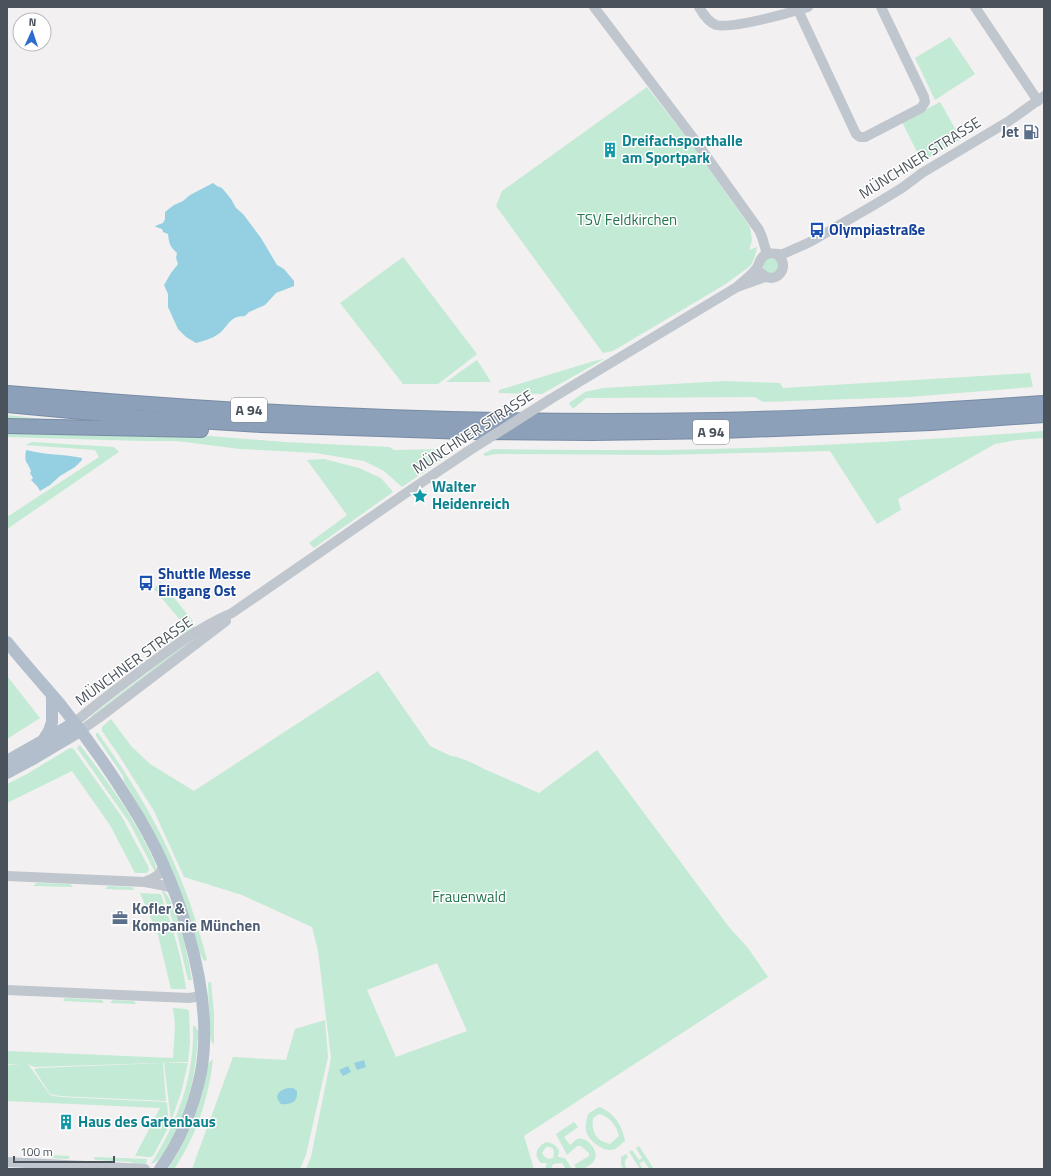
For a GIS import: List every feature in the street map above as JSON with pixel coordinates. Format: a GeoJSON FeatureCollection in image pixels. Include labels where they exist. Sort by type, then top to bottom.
{"type":"FeatureCollection","features":[{"type":"Feature","properties":{"kind":"highway","name":"A 94"},"geometry":{"type":"LineString","coordinates":[[11,392],[269,412],[479,420],[716,420],[832,416],[1044,403]]}},
{"type":"Feature","properties":{"kind":"highway","name":"A 94"},"geometry":{"type":"LineString","coordinates":[[7,405],[135,417],[262,425],[469,432],[592,433],[822,428],[931,423],[1044,415]]}},
{"type":"Feature","properties":{"kind":"highway"},"geometry":{"type":"LineString","coordinates":[[7,426],[237,430],[262,425]]}},
{"type":"Feature","properties":{"kind":"main road"},"geometry":{"type":"LineString","coordinates":[[7,642],[77,727],[130,803],[163,864],[186,926],[202,996],[204,1042],[201,1071],[187,1121],[178,1140],[160,1169]]}},
{"type":"Feature","properties":{"kind":"main road"},"geometry":{"type":"LineString","coordinates":[[42,742],[49,731],[52,722],[52,696]]}},
{"type":"Feature","properties":{"kind":"main road"},"geometry":{"type":"LineString","coordinates":[[7,760],[42,742],[77,727]]}},
{"type":"Feature","properties":{"kind":"main road"},"geometry":{"type":"LineString","coordinates":[[7,773],[33,759],[77,727]]}},
{"type":"Feature","properties":{"kind":"street"},"geometry":{"type":"LineString","coordinates":[[594,7],[694,139],[758,230],[762,237],[767,254]]}},
{"type":"Feature","properties":{"kind":"street"},"geometry":{"type":"LineString","coordinates":[[699,7],[707,19],[715,24],[728,26],[769,18],[803,8],[856,134],[860,137],[865,137],[921,108],[925,102],[922,91],[881,7]]}},
{"type":"Feature","properties":{"kind":"street"},"geometry":{"type":"LineString","coordinates":[[975,7],[1041,98]]}},
{"type":"Feature","properties":{"kind":"street","name":"MÜNCHNER STRASSE"},"geometry":{"type":"LineString","coordinates":[[737,287],[756,270],[761,258],[767,254],[783,254],[810,242],[902,188],[922,174],[1009,121],[1041,98]]}},
{"type":"Feature","properties":{"kind":"street","name":"MÜNCHNER STRASSE"},"geometry":{"type":"LineString","coordinates":[[77,727],[104,698],[178,643],[232,613],[467,452],[549,400],[737,287],[749,281],[765,277],[773,278],[778,276],[782,272],[783,264],[810,242]]}},
{"type":"Feature","properties":{"kind":"street"},"geometry":{"type":"LineString","coordinates":[[778,255],[783,264]]}},
{"type":"Feature","properties":{"kind":"street"},"geometry":{"type":"LineString","coordinates":[[758,266],[760,272],[765,277]]}},
{"type":"Feature","properties":{"kind":"street"},"geometry":{"type":"LineString","coordinates":[[145,882],[159,875],[163,864]]}},
{"type":"Feature","properties":{"kind":"street"},"geometry":{"type":"LineString","coordinates":[[7,876],[145,882],[166,886],[173,890]]}},
{"type":"Feature","properties":{"kind":"street"},"geometry":{"type":"LineString","coordinates":[[7,990],[189,998],[202,996]]}},
{"type":"Feature","properties":{"kind":"street"},"geometry":{"type":"LineString","coordinates":[[7,1162],[145,1169]]}},
{"type":"Feature","properties":{"kind":"green space"},"geometry":{"type":"Polygon","coordinates":[[[950,37],[975,74],[935,100],[915,58],[950,37]]]}},
{"type":"Feature","properties":{"kind":"green space","name":"TSV Feldkirchen"},"geometry":{"type":"Polygon","coordinates":[[[647,87],[693,146],[750,227],[752,240],[749,250],[757,247],[751,265],[724,285],[613,351],[603,353],[496,206],[502,191],[647,87]]]}},
{"type":"Feature","properties":{"kind":"green space"},"geometry":{"type":"Polygon","coordinates":[[[940,102],[961,139],[922,162],[902,122],[940,102]]]}},
{"type":"Feature","properties":{"kind":"green space"},"geometry":{"type":"Polygon","coordinates":[[[403,257],[477,354],[438,384],[403,384],[340,303],[403,257]]]}},
{"type":"Feature","properties":{"kind":"green space"},"geometry":{"type":"Polygon","coordinates":[[[771,258],[778,263],[779,266],[774,273],[771,274],[764,269],[763,266],[768,259],[771,258]]]}},
{"type":"Feature","properties":{"kind":"green space"},"geometry":{"type":"Polygon","coordinates":[[[604,359],[542,394],[499,393],[499,390],[604,359]]]}},
{"type":"Feature","properties":{"kind":"green space"},"geometry":{"type":"Polygon","coordinates":[[[477,360],[491,382],[446,382],[477,360]]]}},
{"type":"Feature","properties":{"kind":"green space"},"geometry":{"type":"Polygon","coordinates":[[[1030,373],[1033,387],[909,397],[763,402],[755,397],[586,398],[573,409],[569,403],[585,392],[603,388],[725,381],[780,383],[783,388],[1030,373]]]}},
{"type":"Feature","properties":{"kind":"green space"},"geometry":{"type":"Polygon","coordinates":[[[7,415],[43,419],[42,422],[7,421],[7,415]]]}},
{"type":"Feature","properties":{"kind":"green space"},"geometry":{"type":"Polygon","coordinates":[[[1044,431],[1044,438],[1017,440],[995,444],[898,499],[901,510],[877,524],[830,451],[663,455],[497,454],[485,456],[483,454],[493,449],[663,450],[806,446],[1044,431]]]}},
{"type":"Feature","properties":{"kind":"green space"},"geometry":{"type":"Polygon","coordinates":[[[7,434],[196,435],[284,442],[389,447],[394,450],[444,449],[447,456],[402,487],[384,471],[364,461],[316,453],[240,449],[177,441],[7,437],[7,434]]]}},
{"type":"Feature","properties":{"kind":"green space"},"geometry":{"type":"Polygon","coordinates":[[[32,442],[114,447],[119,452],[7,529],[7,517],[99,457],[95,450],[25,445],[32,442]]]}},
{"type":"Feature","properties":{"kind":"green space"},"geometry":{"type":"Polygon","coordinates":[[[324,459],[359,468],[381,478],[393,492],[314,548],[309,543],[347,515],[307,460],[324,459]]]}},
{"type":"Feature","properties":{"kind":"green space"},"geometry":{"type":"Polygon","coordinates":[[[160,582],[192,620],[194,627],[193,630],[181,635],[181,621],[154,589],[160,582]]]}},
{"type":"Feature","properties":{"kind":"green space"},"geometry":{"type":"Polygon","coordinates":[[[193,638],[194,639],[92,718],[91,716],[193,638]]]}},
{"type":"Feature","properties":{"kind":"green space","name":"Frauenwald"},"geometry":{"type":"Polygon","coordinates":[[[378,671],[430,746],[451,756],[473,763],[539,793],[597,750],[729,927],[748,948],[768,977],[524,1136],[534,1169],[306,1169],[311,1157],[331,1058],[318,951],[312,927],[242,895],[184,877],[154,811],[102,731],[102,727],[111,719],[131,746],[150,764],[194,791],[378,671]],[[437,963],[367,990],[396,1057],[467,1031],[437,963]]]}},
{"type":"Feature","properties":{"kind":"green space"},"geometry":{"type":"Polygon","coordinates":[[[7,676],[40,718],[7,739],[7,676]]]}},
{"type":"Feature","properties":{"kind":"green space"},"geometry":{"type":"Polygon","coordinates":[[[96,733],[98,733],[134,786],[165,842],[189,901],[207,960],[204,961],[199,951],[188,913],[170,866],[152,828],[124,781],[123,776],[96,736],[96,733]]]}},
{"type":"Feature","properties":{"kind":"green space"},"geometry":{"type":"Polygon","coordinates":[[[80,745],[131,817],[155,863],[155,872],[129,822],[77,748],[80,745]]]}},
{"type":"Feature","properties":{"kind":"green space"},"geometry":{"type":"Polygon","coordinates":[[[70,748],[74,749],[122,817],[148,866],[149,870],[147,873],[135,873],[110,825],[72,771],[7,803],[7,784],[27,774],[70,748]]]}},
{"type":"Feature","properties":{"kind":"green space"},"geometry":{"type":"Polygon","coordinates":[[[36,883],[70,884],[73,887],[33,886],[36,883]]]}},
{"type":"Feature","properties":{"kind":"green space"},"geometry":{"type":"Polygon","coordinates":[[[108,886],[132,887],[134,890],[105,889],[108,886]]]}},
{"type":"Feature","properties":{"kind":"green space"},"geometry":{"type":"Polygon","coordinates":[[[161,888],[167,895],[177,918],[185,945],[192,980],[188,980],[177,933],[161,888]]]}},
{"type":"Feature","properties":{"kind":"green space"},"geometry":{"type":"Polygon","coordinates":[[[140,893],[161,895],[176,942],[186,989],[171,989],[158,935],[140,893]]]}},
{"type":"Feature","properties":{"kind":"green space"},"geometry":{"type":"Polygon","coordinates":[[[211,982],[214,1014],[214,1045],[211,1041],[210,1035],[208,983],[211,982]]]}},
{"type":"Feature","properties":{"kind":"green space"},"geometry":{"type":"Polygon","coordinates":[[[65,998],[102,1000],[104,1003],[63,1001],[65,998]]]}},
{"type":"Feature","properties":{"kind":"green space"},"geometry":{"type":"Polygon","coordinates":[[[113,1000],[134,1001],[136,1004],[110,1003],[113,1000]]]}},
{"type":"Feature","properties":{"kind":"green space"},"geometry":{"type":"Polygon","coordinates":[[[173,1008],[186,1009],[189,1011],[190,1042],[188,1062],[34,1067],[28,1064],[7,1064],[7,1051],[173,1058],[175,1025],[173,1008]]]}},
{"type":"Feature","properties":{"kind":"green space"},"geometry":{"type":"Polygon","coordinates":[[[325,1020],[328,1057],[306,1155],[300,1169],[192,1169],[233,1057],[286,1060],[295,1029],[325,1020]]]}},
{"type":"Feature","properties":{"kind":"green space"},"geometry":{"type":"Polygon","coordinates":[[[193,1026],[195,1026],[198,1031],[198,1035],[196,1059],[189,1096],[176,1131],[166,1149],[157,1161],[151,1164],[169,1132],[182,1098],[191,1063],[193,1026]]]}},
{"type":"Feature","properties":{"kind":"green space"},"geometry":{"type":"Polygon","coordinates":[[[213,1059],[205,1102],[195,1130],[182,1157],[174,1169],[168,1169],[190,1129],[202,1095],[207,1066],[213,1059]]]}},
{"type":"Feature","properties":{"kind":"green space"},"geometry":{"type":"Polygon","coordinates":[[[163,1063],[166,1101],[60,1096],[50,1094],[34,1069],[39,1068],[163,1063]]]}},
{"type":"Feature","properties":{"kind":"green space"},"geometry":{"type":"Polygon","coordinates":[[[164,1063],[188,1063],[181,1093],[171,1121],[164,1063]]]}},
{"type":"Feature","properties":{"kind":"green space"},"geometry":{"type":"Polygon","coordinates":[[[28,1064],[50,1095],[60,1097],[167,1103],[169,1126],[153,1156],[135,1156],[160,1108],[7,1101],[7,1065],[28,1064]]]}},
{"type":"Feature","properties":{"kind":"green space"},"geometry":{"type":"Polygon","coordinates":[[[600,1107],[610,1113],[620,1125],[625,1141],[615,1149],[606,1150],[602,1148],[593,1142],[587,1134],[586,1126],[588,1114],[600,1107]],[[599,1114],[593,1118],[593,1128],[594,1132],[601,1141],[610,1144],[619,1136],[612,1122],[603,1115],[599,1114]]]}},
{"type":"Feature","properties":{"kind":"green space"},"geometry":{"type":"Polygon","coordinates":[[[574,1122],[578,1127],[564,1137],[570,1145],[577,1139],[585,1140],[593,1147],[596,1156],[595,1160],[591,1164],[581,1169],[577,1169],[574,1165],[589,1156],[589,1153],[581,1146],[577,1146],[567,1155],[556,1134],[574,1122]]]}},
{"type":"Feature","properties":{"kind":"green space"},"geometry":{"type":"Polygon","coordinates":[[[546,1142],[555,1146],[559,1151],[558,1157],[565,1158],[572,1169],[566,1169],[562,1163],[553,1164],[551,1169],[545,1169],[547,1163],[541,1163],[537,1157],[538,1148],[546,1142]],[[546,1147],[542,1153],[548,1159],[553,1158],[554,1153],[552,1148],[546,1147]]]}},
{"type":"Feature","properties":{"kind":"green space"},"geometry":{"type":"Polygon","coordinates":[[[639,1146],[654,1169],[649,1169],[644,1161],[639,1163],[643,1169],[640,1169],[629,1152],[632,1150],[639,1160],[642,1158],[636,1148],[639,1146]]]}},
{"type":"Feature","properties":{"kind":"green space"},"geometry":{"type":"Polygon","coordinates":[[[626,1154],[628,1157],[625,1166],[627,1169],[623,1169],[621,1157],[626,1154]]]}},
{"type":"Feature","properties":{"kind":"green space"},"geometry":{"type":"Polygon","coordinates":[[[47,1155],[70,1156],[68,1159],[49,1158],[47,1155]]]}},
{"type":"Feature","properties":{"kind":"green space"},"geometry":{"type":"Polygon","coordinates":[[[94,1157],[147,1159],[146,1164],[133,1164],[132,1162],[95,1160],[94,1157]]]}},
{"type":"Feature","properties":{"kind":"water"},"geometry":{"type":"Polygon","coordinates":[[[213,183],[222,188],[236,208],[243,214],[261,238],[277,265],[284,269],[294,281],[294,286],[276,293],[265,305],[249,312],[245,316],[235,318],[215,336],[196,343],[186,337],[178,329],[168,307],[168,294],[164,285],[178,264],[176,258],[177,253],[170,245],[168,234],[155,226],[163,223],[165,219],[165,212],[174,205],[213,183]]]}},
{"type":"Feature","properties":{"kind":"water"},"geometry":{"type":"Polygon","coordinates":[[[26,450],[82,458],[82,460],[75,467],[40,491],[31,480],[33,478],[26,460],[26,450]]]}},
{"type":"Feature","properties":{"kind":"water"},"geometry":{"type":"Polygon","coordinates":[[[364,1060],[366,1067],[357,1070],[354,1063],[364,1060]]]}},
{"type":"Feature","properties":{"kind":"water"},"geometry":{"type":"Polygon","coordinates":[[[348,1066],[351,1072],[343,1076],[339,1070],[348,1066]]]}},
{"type":"Feature","properties":{"kind":"water"},"geometry":{"type":"Polygon","coordinates":[[[293,1088],[297,1091],[296,1098],[291,1103],[281,1104],[277,1096],[282,1090],[293,1088]]]}},
{"type":"Feature","properties":{"kind":"place","name":"Jet"},"geometry":{"type":"Point","coordinates":[1031,132]}},
{"type":"Feature","properties":{"kind":"place","name":"Dreifachsporthalle am Sportpark"},"geometry":{"type":"Point","coordinates":[610,150]}},
{"type":"Feature","properties":{"kind":"place","name":"Olympiastraße"},"geometry":{"type":"Point","coordinates":[817,230]}},
{"type":"Feature","properties":{"kind":"place","name":"Walter Heidenreich"},"geometry":{"type":"Point","coordinates":[420,496]}},
{"type":"Feature","properties":{"kind":"place","name":"Shuttle Messe Eingang Ost"},"geometry":{"type":"Point","coordinates":[146,583]}},
{"type":"Feature","properties":{"kind":"place","name":"Kofler & Kompanie München"},"geometry":{"type":"Point","coordinates":[120,918]}},
{"type":"Feature","properties":{"kind":"place","name":"Haus des Gartenbaus"},"geometry":{"type":"Point","coordinates":[66,1122]}}]}
